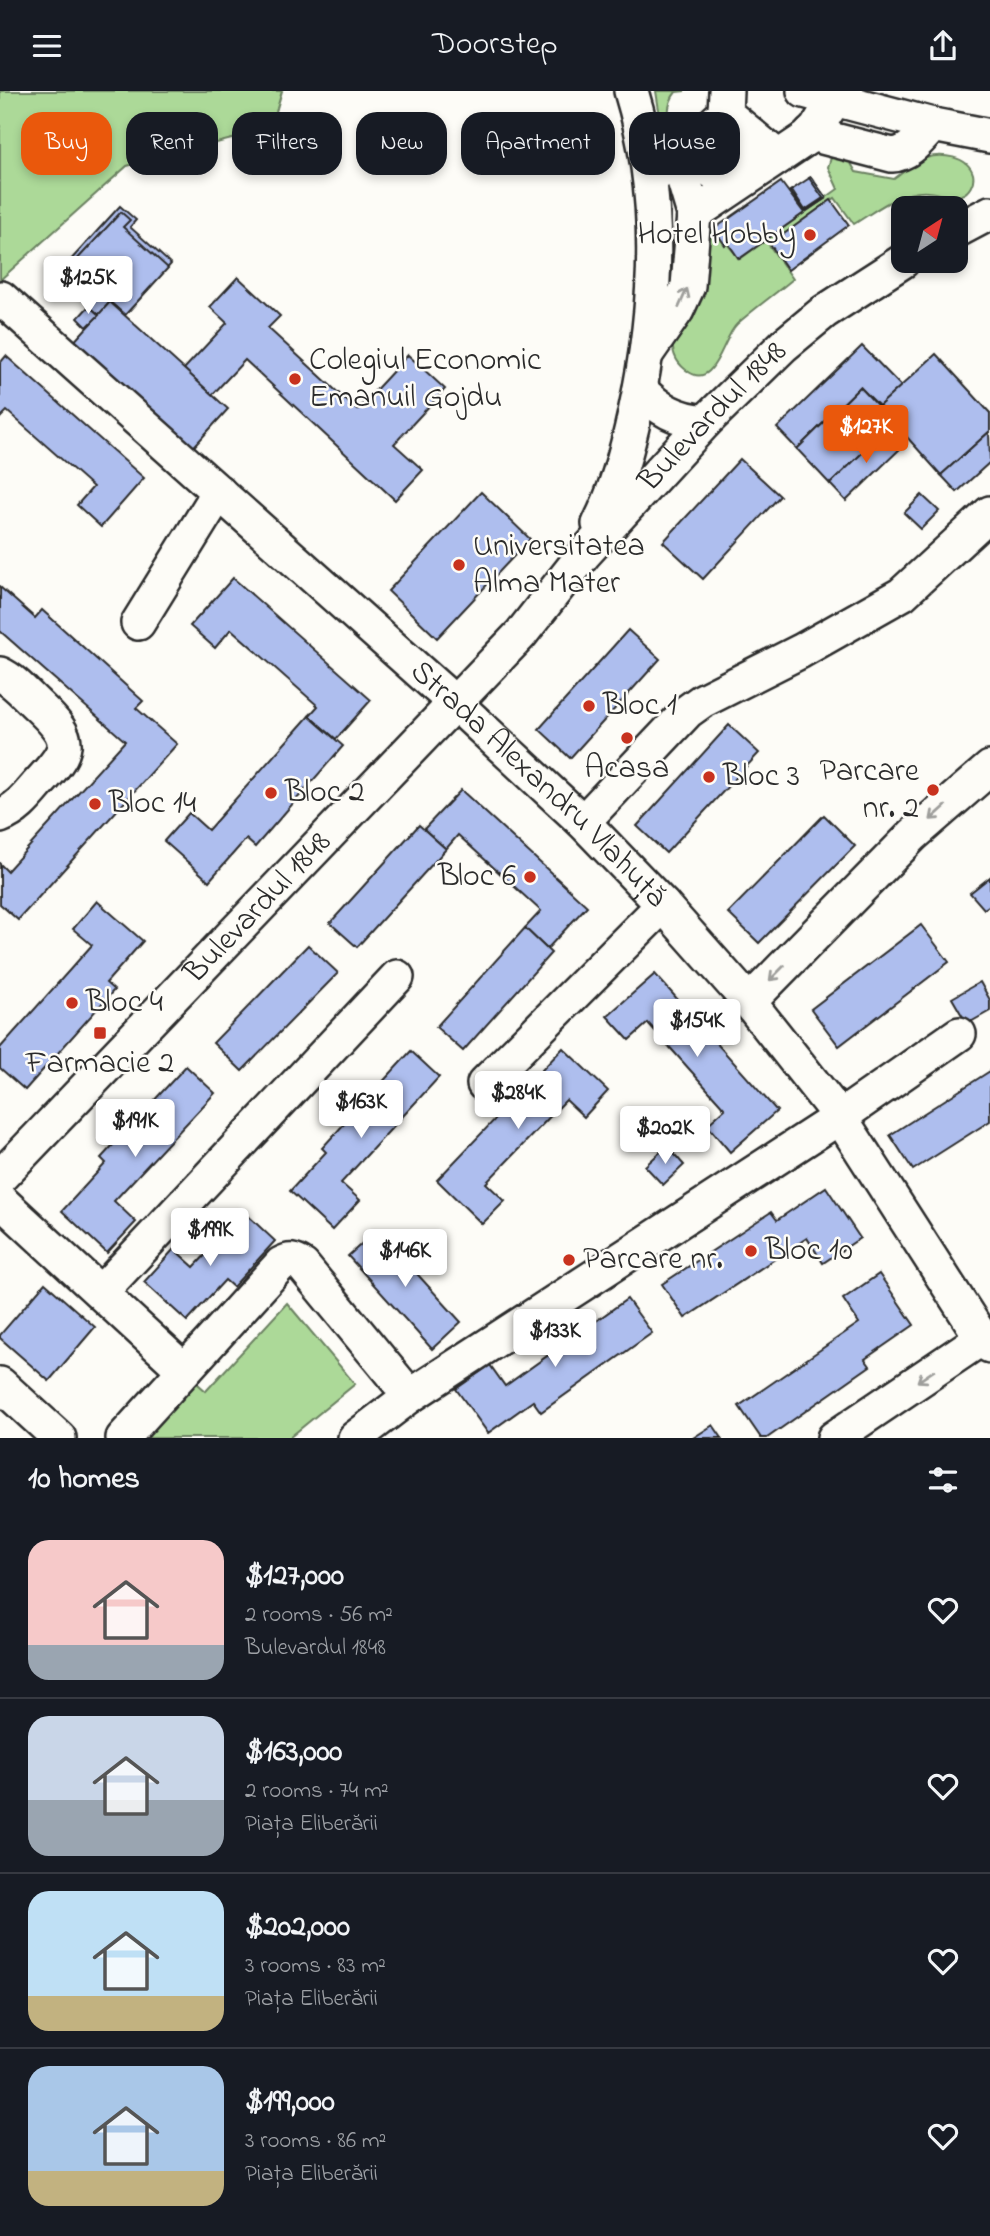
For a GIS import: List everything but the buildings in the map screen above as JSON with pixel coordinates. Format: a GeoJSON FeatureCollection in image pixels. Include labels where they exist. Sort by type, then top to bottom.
{"type":"FeatureCollection","features":[{"type":"Feature","properties":{"kind":"street"},"geometry":{"type":"LineString","coordinates":[[584,554],[603,517],[621,472],[645,355],[654,257],[650,180],[630,95]]}},
{"type":"Feature","properties":{"kind":"street"},"geometry":{"type":"LineString","coordinates":[[694,214],[811,134],[819,96],[933,125],[990,136]]}},
{"type":"Feature","properties":{"kind":"street"},"geometry":{"type":"LineString","coordinates":[[811,134],[899,155],[933,125]]}},
{"type":"Feature","properties":{"kind":"street"},"geometry":{"type":"LineString","coordinates":[[740,160],[755,173]]}},
{"type":"Feature","properties":{"kind":"street"},"geometry":{"type":"LineString","coordinates":[[740,160],[755,173]]}},
{"type":"Feature","properties":{"kind":"street"},"geometry":{"type":"LineString","coordinates":[[650,180],[655,175]]}},
{"type":"Feature","properties":{"kind":"street"},"geometry":{"type":"LineString","coordinates":[[645,355],[677,310],[688,286],[698,175]]}},
{"type":"Feature","properties":{"kind":"street"},"geometry":{"type":"LineString","coordinates":[[968,225],[990,213]]}},
{"type":"Feature","properties":{"kind":"street","name":"Bulevardul 1848"},"geometry":{"type":"LineString","coordinates":[[0,1177],[521,634],[584,554],[705,422],[824,312],[891,269]]}},
{"type":"Feature","properties":{"kind":"street","name":"Strada Alexandru Vlahuță"},"geometry":{"type":"LineString","coordinates":[[1,299],[456,703],[583,822],[663,905],[749,1002],[840,1117],[986,1342]]}},
{"type":"Feature","properties":{"kind":"street"},"geometry":{"type":"LineString","coordinates":[[640,389],[651,401],[675,417],[705,422]]}},
{"type":"Feature","properties":{"kind":"street"},"geometry":{"type":"LineString","coordinates":[[138,623],[219,492]]}},
{"type":"Feature","properties":{"kind":"street"},"geometry":{"type":"LineString","coordinates":[[583,822],[688,711],[902,594],[990,513]]}},
{"type":"Feature","properties":{"kind":"street"},"geometry":{"type":"LineString","coordinates":[[0,674],[21,689],[55,722],[62,730],[65,742],[57,764],[12,811],[0,816]]}},
{"type":"Feature","properties":{"kind":"street"},"geometry":{"type":"LineString","coordinates":[[749,1002],[913,835],[990,768]]}},
{"type":"Feature","properties":{"kind":"street"},"geometry":{"type":"LineString","coordinates":[[484,1084],[663,905]]}},
{"type":"Feature","properties":{"kind":"street"},"geometry":{"type":"LineString","coordinates":[[101,1291],[397,977]]}},
{"type":"Feature","properties":{"kind":"street"},"geometry":{"type":"LineString","coordinates":[[355,1438],[411,1396],[840,1117],[959,1034]]}},
{"type":"Feature","properties":{"kind":"street"},"geometry":{"type":"LineString","coordinates":[[0,1200],[184,1370]]}},
{"type":"Feature","properties":{"kind":"street"},"geometry":{"type":"LineString","coordinates":[[123,1438],[281,1264],[289,1260],[295,1260],[303,1266],[411,1396]]}},
{"type":"Feature","properties":{"kind":"street"},"geometry":{"type":"LineString","coordinates":[[834,1438],[986,1342]]}},
{"type":"Feature","properties":{"kind":"street"},"geometry":{"type":"LineString","coordinates":[[1,1388],[59,1438]]}},
{"type":"Feature","properties":{"kind":"green space"},"geometry":{"type":"Polygon","coordinates":[[[0,91],[282,91],[276,112],[232,112],[232,139],[218,143],[218,112],[126,112],[126,167],[0,280],[0,91]]]}},
{"type":"Feature","properties":{"kind":"green space"},"geometry":{"type":"Polygon","coordinates":[[[656,91],[685,91],[676,92],[669,112],[659,112],[656,91]]]}},
{"type":"Feature","properties":{"kind":"green space"},"geometry":{"type":"Polygon","coordinates":[[[836,155],[848,158],[856,172],[894,179],[926,158],[953,157],[966,163],[973,174],[973,180],[969,190],[961,195],[918,192],[891,196],[891,202],[854,224],[835,198],[769,245],[793,279],[737,324],[711,369],[696,375],[686,370],[674,355],[672,336],[703,236],[714,229],[740,259],[838,189],[828,167],[831,158],[836,155]]]}},
{"type":"Feature","properties":{"kind":"green space"},"geometry":{"type":"Polygon","coordinates":[[[287,1303],[355,1384],[289,1438],[139,1438],[191,1378],[206,1391],[287,1303]]]}},
{"type":"Feature","properties":{"kind":"place","name":"Hotel Hobby"},"geometry":{"type":"Point","coordinates":[810,235]}},
{"type":"Feature","properties":{"kind":"place","name":"Colegiul Economic Emanuil Gojdu"},"geometry":{"type":"Point","coordinates":[295,379]}},
{"type":"Feature","properties":{"kind":"place","name":"Universitatea Alma Mater"},"geometry":{"type":"Point","coordinates":[459,565]}},
{"type":"Feature","properties":{"kind":"place","name":"Bloc 1"},"geometry":{"type":"Point","coordinates":[589,706]}},
{"type":"Feature","properties":{"kind":"place","name":"Acasa"},"geometry":{"type":"Point","coordinates":[627,738]}},
{"type":"Feature","properties":{"kind":"place","name":"Bloc 3"},"geometry":{"type":"Point","coordinates":[709,777]}},
{"type":"Feature","properties":{"kind":"place","name":"Parcare nr. 2"},"geometry":{"type":"Point","coordinates":[933,790]}},
{"type":"Feature","properties":{"kind":"place","name":"Bloc 2"},"geometry":{"type":"Point","coordinates":[271,793]}},
{"type":"Feature","properties":{"kind":"place","name":"Bloc 14"},"geometry":{"type":"Point","coordinates":[95,804]}},
{"type":"Feature","properties":{"kind":"place","name":"Bloc 6"},"geometry":{"type":"Point","coordinates":[530,877]}},
{"type":"Feature","properties":{"kind":"place","name":"Bloc 4"},"geometry":{"type":"Point","coordinates":[72,1003]}},
{"type":"Feature","properties":{"kind":"place","name":"Farmacie 2"},"geometry":{"type":"Point","coordinates":[100,1033]}},
{"type":"Feature","properties":{"kind":"place","name":"Bloc 10"},"geometry":{"type":"Point","coordinates":[751,1251]}},
{"type":"Feature","properties":{"kind":"place","name":"Parcare nr."},"geometry":{"type":"Point","coordinates":[569,1260]}}]}
